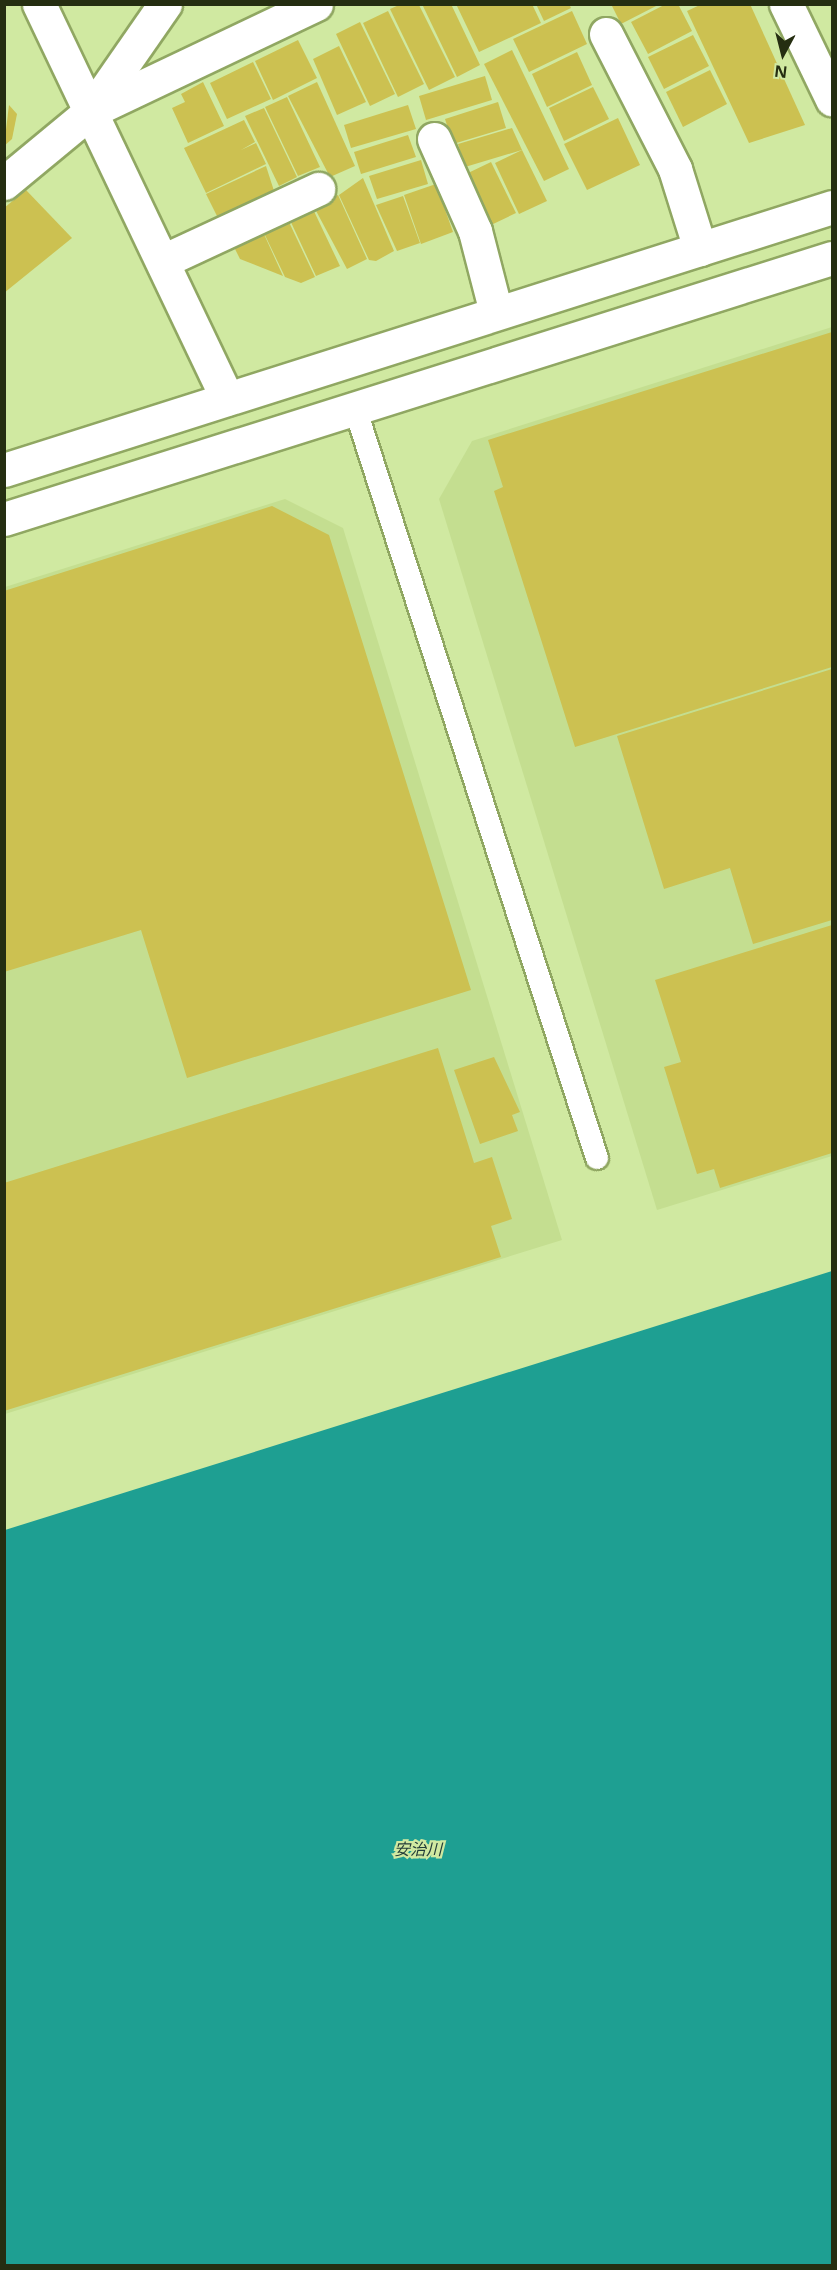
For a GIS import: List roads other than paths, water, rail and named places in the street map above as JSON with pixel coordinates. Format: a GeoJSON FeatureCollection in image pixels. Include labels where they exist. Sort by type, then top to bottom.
{"type":"FeatureCollection","features":[{"type":"Feature","properties":{"kind":"street"},"geometry":{"type":"LineString","coordinates":[[39,4],[165,260],[227,398]]}},
{"type":"Feature","properties":{"kind":"street"},"geometry":{"type":"LineString","coordinates":[[91,111],[165,4]]}},
{"type":"Feature","properties":{"kind":"street"},"geometry":{"type":"LineString","coordinates":[[4,183],[91,111],[316,4]]}},
{"type":"Feature","properties":{"kind":"street"},"geometry":{"type":"LineString","coordinates":[[786,4],[832,99]]}},
{"type":"Feature","properties":{"kind":"street"},"geometry":{"type":"LineString","coordinates":[[606,34],[675,169],[700,249]]}},
{"type":"Feature","properties":{"kind":"street"},"geometry":{"type":"LineString","coordinates":[[434,139],[475,231],[496,312]]}},
{"type":"Feature","properties":{"kind":"street"},"geometry":{"type":"LineString","coordinates":[[165,260],[318,189]]}},
{"type":"Feature","properties":{"kind":"street"},"geometry":{"type":"LineString","coordinates":[[4,470],[832,207]]}},
{"type":"Feature","properties":{"kind":"street"},"geometry":{"type":"LineString","coordinates":[[4,519],[832,258]]}},
{"type":"Feature","properties":{"kind":"street"},"geometry":{"type":"LineString","coordinates":[[227,398],[355,408]]}},
{"type":"Feature","properties":{"kind":"lane"},"geometry":{"type":"LineString","coordinates":[[355,408],[597,1158]]}},
{"type":"Feature","properties":{"kind":"water","name":"安治川"},"geometry":{"type":"Polygon","coordinates":[[[832,1271],[832,2265],[5,2265],[5,1530],[832,1271]]]}}]}
